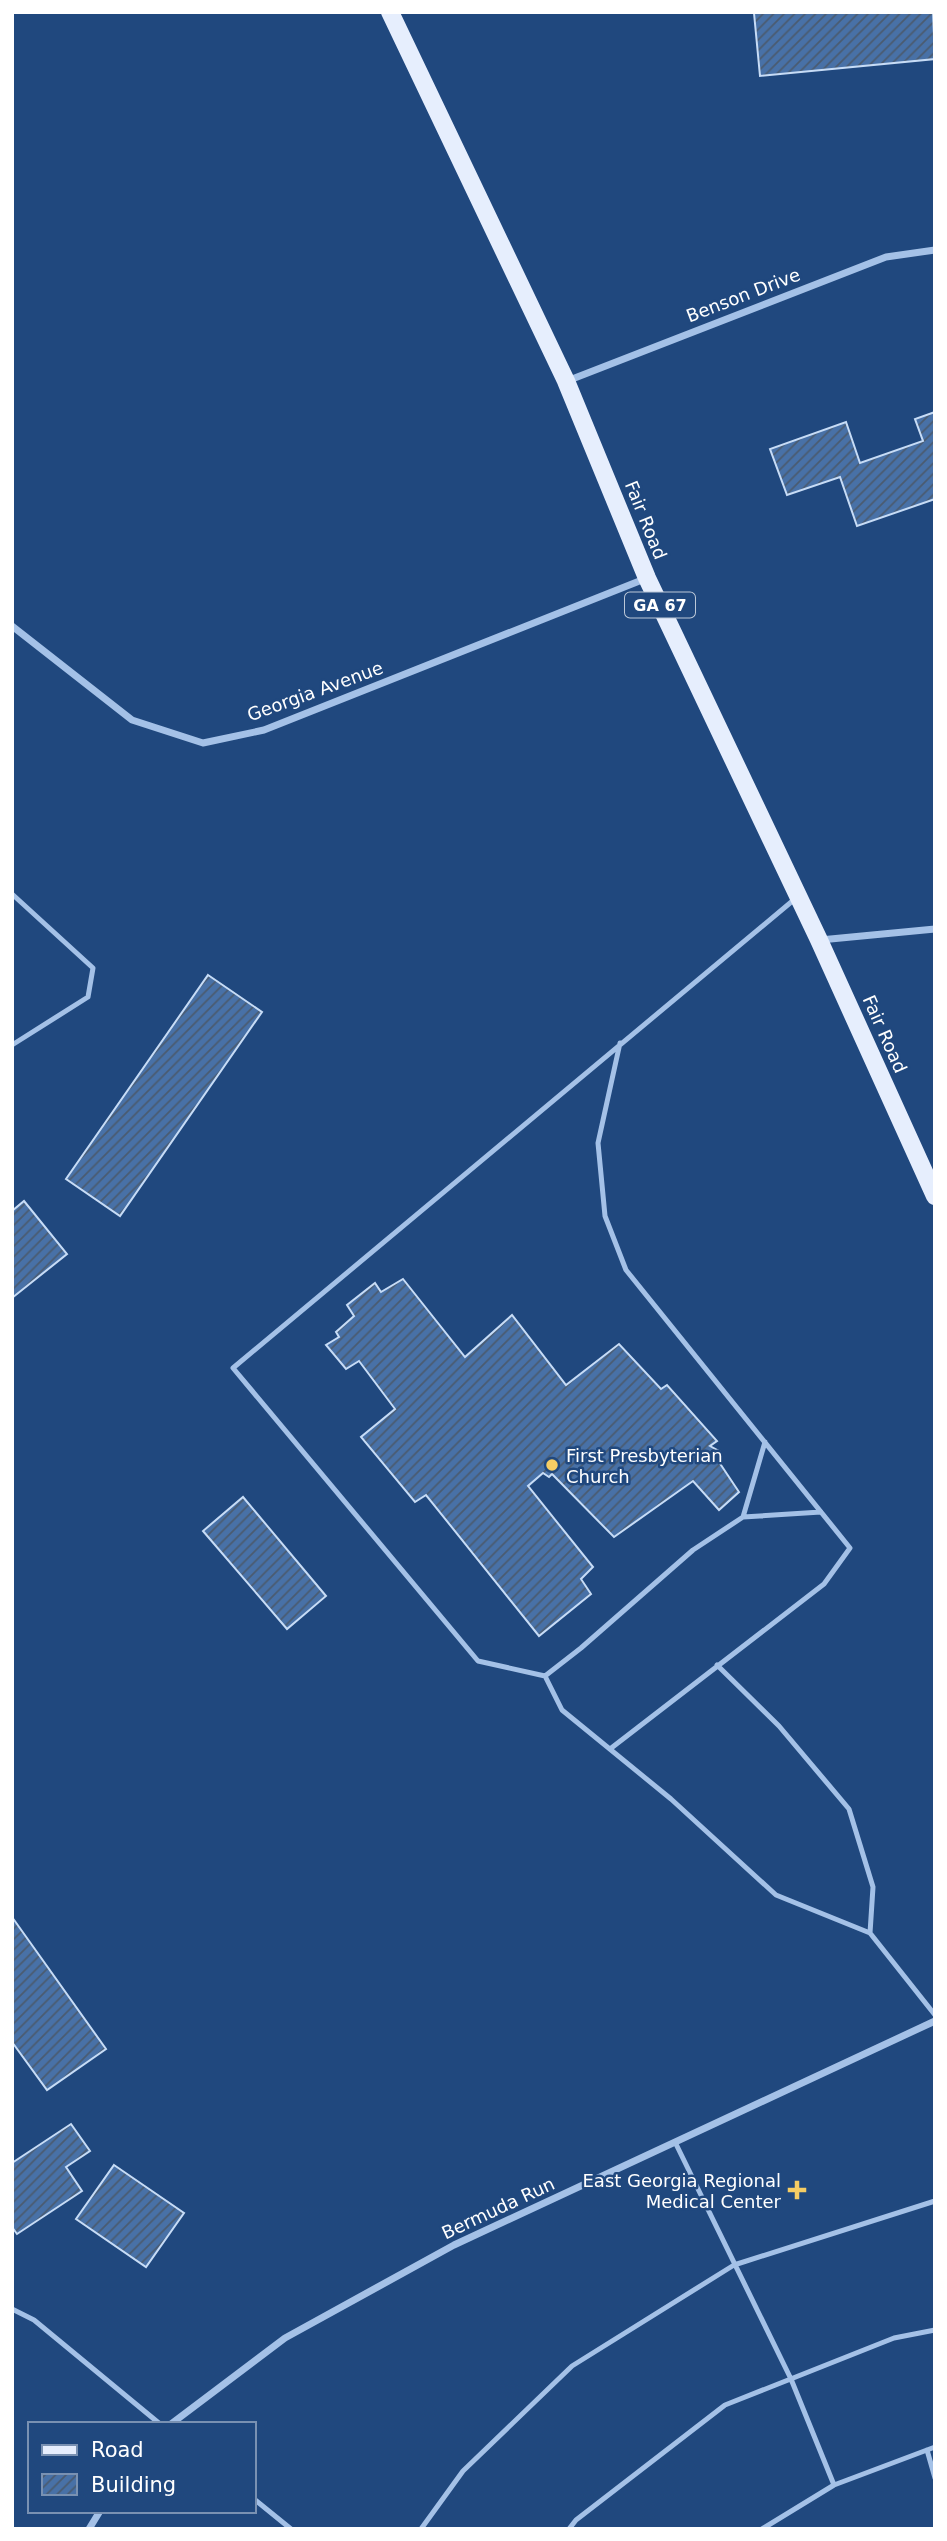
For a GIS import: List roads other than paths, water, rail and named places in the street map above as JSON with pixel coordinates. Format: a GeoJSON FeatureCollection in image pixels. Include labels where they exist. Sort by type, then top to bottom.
{"type":"FeatureCollection","features":[{"type":"Feature","properties":{"kind":"main road","name":"Fair Road"},"geometry":{"type":"LineString","coordinates":[[390,12],[566,381],[647,578],[820,940],[935,1196]]}},
{"type":"Feature","properties":{"kind":"street","name":"Benson Drive"},"geometry":{"type":"LineString","coordinates":[[566,381],[886,257],[935,250]]}},
{"type":"Feature","properties":{"kind":"street","name":"Georgia Avenue"},"geometry":{"type":"LineString","coordinates":[[12,626],[132,720],[203,743],[264,730],[647,578]]}},
{"type":"Feature","properties":{"kind":"street"},"geometry":{"type":"LineString","coordinates":[[820,940],[935,929]]}},
{"type":"Feature","properties":{"kind":"street","name":"Bermuda Run"},"geometry":{"type":"LineString","coordinates":[[174,2422],[285,2338],[454,2245],[935,2018]]}},
{"type":"Feature","properties":{"kind":"street"},"geometry":{"type":"LineString","coordinates":[[89,2529],[99,2513]]}},
{"type":"Feature","properties":{"kind":"lane"},"geometry":{"type":"LineString","coordinates":[[12,894],[93,968],[88,998],[12,1045]]}},
{"type":"Feature","properties":{"kind":"lane"},"geometry":{"type":"LineString","coordinates":[[798,896],[233,1368],[478,1661],[545,1676],[582,1648],[693,1550],[743,1517],[821,1512]]}},
{"type":"Feature","properties":{"kind":"lane"},"geometry":{"type":"LineString","coordinates":[[610,1749],[824,1584],[850,1548],[626,1270],[605,1216],[598,1143],[620,1043]]}},
{"type":"Feature","properties":{"kind":"lane"},"geometry":{"type":"LineString","coordinates":[[743,1517],[765,1442]]}},
{"type":"Feature","properties":{"kind":"lane"},"geometry":{"type":"LineString","coordinates":[[717,1665],[779,1726],[849,1810],[873,1887],[870,1933]]}},
{"type":"Feature","properties":{"kind":"lane"},"geometry":{"type":"LineString","coordinates":[[545,1676],[562,1710],[671,1800],[776,1895],[870,1933],[935,2018]]}},
{"type":"Feature","properties":{"kind":"lane"},"geometry":{"type":"LineString","coordinates":[[675,2142],[791,2379],[834,2485]]}},
{"type":"Feature","properties":{"kind":"lane"},"geometry":{"type":"LineString","coordinates":[[421,2529],[463,2471],[572,2366],[734,2264],[935,2201]]}},
{"type":"Feature","properties":{"kind":"lane"},"geometry":{"type":"LineString","coordinates":[[12,2309],[34,2320],[158,2422]]}},
{"type":"Feature","properties":{"kind":"lane"},"geometry":{"type":"LineString","coordinates":[[569,2529],[725,2405],[894,2338],[935,2330]]}},
{"type":"Feature","properties":{"kind":"lane"},"geometry":{"type":"LineString","coordinates":[[762,2529],[834,2485],[935,2447]]}},
{"type":"Feature","properties":{"kind":"lane"},"geometry":{"type":"LineString","coordinates":[[927,2450],[935,2478]]}},
{"type":"Feature","properties":{"kind":"lane"},"geometry":{"type":"LineString","coordinates":[[256,2501],[291,2529]]}},
{"type":"Feature","properties":{"kind":"place","name":"First Presbyterian Church"},"geometry":{"type":"Point","coordinates":[552,1465]}},
{"type":"Feature","properties":{"kind":"place","name":"East Georgia Regional Medical Center"},"geometry":{"type":"Point","coordinates":[797,2190]}}]}
